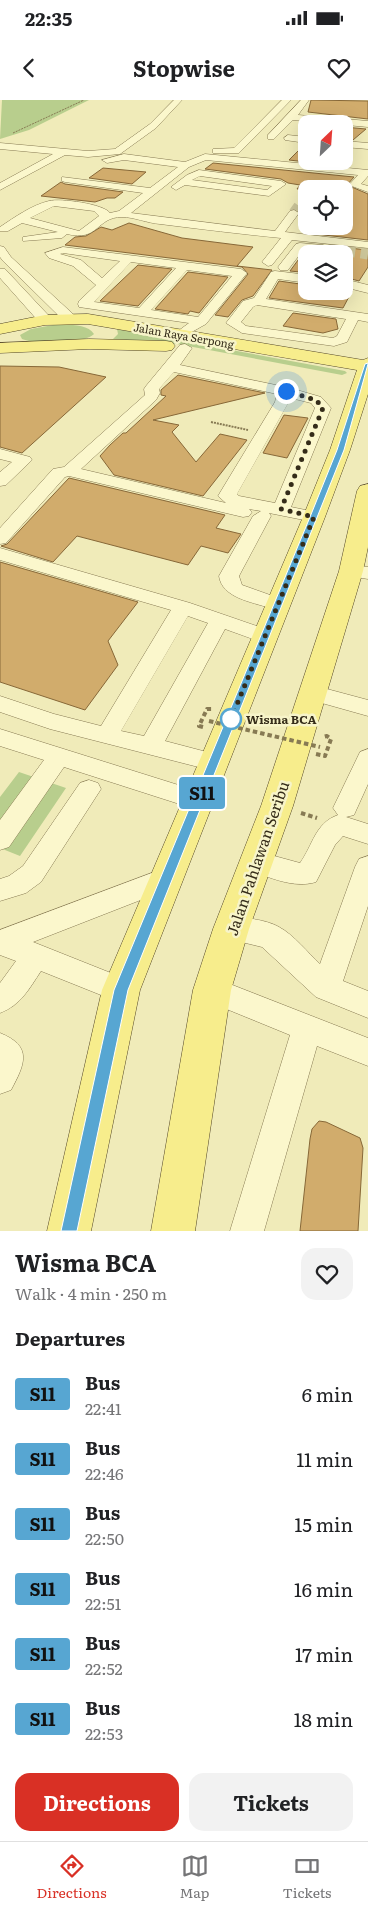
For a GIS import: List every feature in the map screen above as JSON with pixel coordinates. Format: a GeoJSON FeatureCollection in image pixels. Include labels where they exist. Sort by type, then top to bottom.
{"type":"FeatureCollection","features":[{"type":"Feature","properties":{"kind":"main road","name":"Jalan Raya Serpong"},"geometry":{"type":"LineString","coordinates":[[0,329],[45,320],[88,319],[183,341],[354,374]]}},
{"type":"Feature","properties":{"kind":"main road"},"geometry":{"type":"LineString","coordinates":[[88,319],[105,327],[110,334],[104,341],[89,344]]}},
{"type":"Feature","properties":{"kind":"main road"},"geometry":{"type":"LineString","coordinates":[[23,325],[8,337],[9,341],[24,347]]}},
{"type":"Feature","properties":{"kind":"main road","name":"Jalan Raya Serpong"},"geometry":{"type":"LineString","coordinates":[[0,348],[183,341],[354,374]]}},
{"type":"Feature","properties":{"kind":"main road"},"geometry":{"type":"LineString","coordinates":[[69,1231],[121,990],[340,450],[354,374]]}},
{"type":"Feature","properties":{"kind":"main road","name":"Jalan Pahlawan Seribu"},"geometry":{"type":"LineString","coordinates":[[173,1231],[212,990],[231,929],[276,806],[312,693],[360,572],[368,493]]}},
{"type":"Feature","properties":{"kind":"street"},"geometry":{"type":"LineString","coordinates":[[0,146],[93,154],[117,152],[153,126],[178,100]]}},
{"type":"Feature","properties":{"kind":"street"},"geometry":{"type":"LineString","coordinates":[[211,151],[236,151],[287,100]]}},
{"type":"Feature","properties":{"kind":"street"},"geometry":{"type":"LineString","coordinates":[[267,141],[305,100]]}},
{"type":"Feature","properties":{"kind":"street"},"geometry":{"type":"LineString","coordinates":[[268,119],[291,117]]}},
{"type":"Feature","properties":{"kind":"street"},"geometry":{"type":"LineString","coordinates":[[291,117],[298,126]]}},
{"type":"Feature","properties":{"kind":"street"},"geometry":{"type":"LineString","coordinates":[[353,123],[368,122]]}},
{"type":"Feature","properties":{"kind":"street"},"geometry":{"type":"LineString","coordinates":[[353,145],[368,146]]}},
{"type":"Feature","properties":{"kind":"street"},"geometry":{"type":"LineString","coordinates":[[0,187],[65,152]]}},
{"type":"Feature","properties":{"kind":"street"},"geometry":{"type":"LineString","coordinates":[[104,162],[124,157],[182,167]]}},
{"type":"Feature","properties":{"kind":"street"},"geometry":{"type":"LineString","coordinates":[[122,214],[182,167],[205,157],[250,157],[363,173]]}},
{"type":"Feature","properties":{"kind":"street"},"geometry":{"type":"LineString","coordinates":[[364,160],[363,173],[354,185],[368,189]]}},
{"type":"Feature","properties":{"kind":"street"},"geometry":{"type":"LineString","coordinates":[[199,173],[281,184],[266,196],[179,185],[199,173]]}},
{"type":"Feature","properties":{"kind":"street"},"geometry":{"type":"LineString","coordinates":[[66,179],[150,191]]}},
{"type":"Feature","properties":{"kind":"street"},"geometry":{"type":"LineString","coordinates":[[4,229],[52,203],[97,208],[104,212],[105,217]]}},
{"type":"Feature","properties":{"kind":"street"},"geometry":{"type":"LineString","coordinates":[[268,262],[286,238],[294,213]]}},
{"type":"Feature","properties":{"kind":"street"},"geometry":{"type":"LineString","coordinates":[[27,239],[86,233],[105,217],[122,214],[195,225],[189,232],[190,234],[286,238],[368,245]]}},
{"type":"Feature","properties":{"kind":"street"},"geometry":{"type":"LineString","coordinates":[[20,219],[73,234]]}},
{"type":"Feature","properties":{"kind":"street"},"geometry":{"type":"LineString","coordinates":[[0,248],[7,259],[68,318]]}},
{"type":"Feature","properties":{"kind":"street"},"geometry":{"type":"LineString","coordinates":[[284,267],[298,249]]}},
{"type":"Feature","properties":{"kind":"street"},"geometry":{"type":"LineString","coordinates":[[69,471],[151,397],[153,393],[151,390],[170,367],[183,341],[241,273],[63,250],[51,253],[52,256],[77,263],[103,285]]}},
{"type":"Feature","properties":{"kind":"street"},"geometry":{"type":"LineString","coordinates":[[128,258],[84,304],[201,321]]}},
{"type":"Feature","properties":{"kind":"street"},"geometry":{"type":"LineString","coordinates":[[142,312],[185,266]]}},
{"type":"Feature","properties":{"kind":"street"},"geometry":{"type":"LineString","coordinates":[[0,270],[45,320]]}},
{"type":"Feature","properties":{"kind":"street"},"geometry":{"type":"LineString","coordinates":[[260,298],[275,276],[298,278]]}},
{"type":"Feature","properties":{"kind":"street"},"geometry":{"type":"LineString","coordinates":[[353,285],[368,289],[355,313],[342,339],[334,342],[242,329],[233,323],[248,304],[256,302],[355,313],[368,318]]}},
{"type":"Feature","properties":{"kind":"street"},"geometry":{"type":"LineString","coordinates":[[29,302],[48,299]]}},
{"type":"Feature","properties":{"kind":"street"},"geometry":{"type":"LineString","coordinates":[[170,367],[286,391],[316,400],[323,408],[281,509]]}},
{"type":"Feature","properties":{"kind":"street"},"geometry":{"type":"LineString","coordinates":[[286,391],[283,402],[227,496],[234,500],[281,509],[312,522]]}},
{"type":"Feature","properties":{"kind":"street"},"geometry":{"type":"LineString","coordinates":[[0,454],[24,460],[0,481]]}},
{"type":"Feature","properties":{"kind":"street"},"geometry":{"type":"LineString","coordinates":[[0,539],[59,473],[69,471],[262,516],[312,522]]}},
{"type":"Feature","properties":{"kind":"street"},"geometry":{"type":"LineString","coordinates":[[262,516],[229,576],[230,584],[235,589],[277,604]]}},
{"type":"Feature","properties":{"kind":"street"},"geometry":{"type":"LineString","coordinates":[[0,554],[183,607],[264,636]]}},
{"type":"Feature","properties":{"kind":"street"},"geometry":{"type":"LineString","coordinates":[[108,734],[183,607]]}},
{"type":"Feature","properties":{"kind":"street"},"geometry":{"type":"LineString","coordinates":[[151,745],[220,620]]}},
{"type":"Feature","properties":{"kind":"street"},"geometry":{"type":"LineString","coordinates":[[312,693],[368,708]]}},
{"type":"Feature","properties":{"kind":"street"},"geometry":{"type":"LineString","coordinates":[[0,704],[50,721],[214,762]]}},
{"type":"Feature","properties":{"kind":"street"},"geometry":{"type":"LineString","coordinates":[[1,739],[198,801]]}},
{"type":"Feature","properties":{"kind":"street"},"geometry":{"type":"LineString","coordinates":[[0,840],[59,756]]}},
{"type":"Feature","properties":{"kind":"street"},"geometry":{"type":"LineString","coordinates":[[256,862],[298,874],[307,874],[313,868],[328,832],[342,816],[368,758]]}},
{"type":"Feature","properties":{"kind":"street"},"geometry":{"type":"LineString","coordinates":[[0,890],[17,885],[32,874],[89,789]]}},
{"type":"Feature","properties":{"kind":"street"},"geometry":{"type":"LineString","coordinates":[[342,816],[368,834]]}},
{"type":"Feature","properties":{"kind":"street"},"geometry":{"type":"LineString","coordinates":[[326,988],[368,867]]}},
{"type":"Feature","properties":{"kind":"street"},"geometry":{"type":"LineString","coordinates":[[1,942],[165,879]]}},
{"type":"Feature","properties":{"kind":"street"},"geometry":{"type":"LineString","coordinates":[[231,929],[270,936],[326,988],[368,1005]]}},
{"type":"Feature","properties":{"kind":"street"},"geometry":{"type":"LineString","coordinates":[[1,942],[121,990]]}},
{"type":"Feature","properties":{"kind":"street"},"geometry":{"type":"LineString","coordinates":[[0,1000],[13,990],[35,956]]}},
{"type":"Feature","properties":{"kind":"street"},"geometry":{"type":"LineString","coordinates":[[212,990],[368,1052]]}},
{"type":"Feature","properties":{"kind":"street"},"geometry":{"type":"LineString","coordinates":[[247,1231],[308,1028]]}},
{"type":"Feature","properties":{"kind":"street"},"geometry":{"type":"LineString","coordinates":[[0,1047],[9,1056],[8,1065],[0,1079]]}},
{"type":"Feature","properties":{"kind":"path"},"geometry":{"type":"LineString","coordinates":[[8,134],[15,133],[67,106],[84,100]]}},
{"type":"Feature","properties":{"kind":"path"},"geometry":{"type":"LineString","coordinates":[[211,422],[264,434]]}},
{"type":"Feature","properties":{"kind":"path"},"geometry":{"type":"LineString","coordinates":[[209,721],[320,747],[323,737],[327,736],[331,739],[326,753]]}},
{"type":"Feature","properties":{"kind":"path"},"geometry":{"type":"LineString","coordinates":[[276,806],[342,816]]}},
{"type":"Feature","properties":{"kind":"green space"},"geometry":{"type":"Polygon","coordinates":[[[2,100],[89,100],[29,130],[0,139],[2,100]]]}},
{"type":"Feature","properties":{"kind":"green space"},"geometry":{"type":"Polygon","coordinates":[[[53,325],[81,326],[91,330],[94,334],[71,342],[48,343],[28,341],[22,339],[20,335],[31,329],[53,325]]]}},
{"type":"Feature","properties":{"kind":"green space"},"geometry":{"type":"Polygon","coordinates":[[[117,329],[345,371],[347,373],[342,375],[177,344],[113,339],[118,334],[117,329]]]}},
{"type":"Feature","properties":{"kind":"green space"},"geometry":{"type":"Polygon","coordinates":[[[19,772],[66,788],[20,856],[0,848],[0,797],[19,772]]]}},
{"type":"Feature","properties":{"kind":"building"},"geometry":{"type":"Polygon","coordinates":[[[311,100],[368,101],[368,119],[353,117],[353,115],[308,112],[311,100]]]}},
{"type":"Feature","properties":{"kind":"building"},"geometry":{"type":"Polygon","coordinates":[[[353,128],[366,129],[353,140],[353,128]]]}},
{"type":"Feature","properties":{"kind":"building"},"geometry":{"type":"Polygon","coordinates":[[[298,151],[298,161],[289,160],[298,151]]]}},
{"type":"Feature","properties":{"kind":"building"},"geometry":{"type":"Polygon","coordinates":[[[213,163],[354,177],[351,180],[298,180],[298,185],[288,183],[281,179],[205,169],[213,163]]]}},
{"type":"Feature","properties":{"kind":"building"},"geometry":{"type":"Polygon","coordinates":[[[103,168],[146,172],[132,184],[89,178],[103,168]]]}},
{"type":"Feature","properties":{"kind":"building"},"geometry":{"type":"Polygon","coordinates":[[[61,182],[123,192],[115,198],[107,198],[95,202],[41,196],[61,182]]]}},
{"type":"Feature","properties":{"kind":"building"},"geometry":{"type":"Polygon","coordinates":[[[353,188],[368,194],[368,240],[324,235],[353,235],[353,188]]]}},
{"type":"Feature","properties":{"kind":"building"},"geometry":{"type":"Polygon","coordinates":[[[129,223],[182,238],[253,247],[237,266],[272,270],[253,296],[242,300],[228,317],[215,315],[248,274],[242,267],[65,245],[75,237],[86,236],[101,227],[112,230],[129,223]]]}},
{"type":"Feature","properties":{"kind":"building"},"geometry":{"type":"Polygon","coordinates":[[[353,248],[368,250],[368,267],[359,281],[353,279],[353,248]]]}},
{"type":"Feature","properties":{"kind":"building"},"geometry":{"type":"Polygon","coordinates":[[[298,260],[298,272],[290,271],[298,260]]]}},
{"type":"Feature","properties":{"kind":"building"},"geometry":{"type":"Polygon","coordinates":[[[138,265],[172,269],[138,306],[100,301],[138,265]]]}},
{"type":"Feature","properties":{"kind":"building"},"geometry":{"type":"Polygon","coordinates":[[[188,272],[228,277],[199,313],[190,311],[188,314],[155,309],[188,272]]]}},
{"type":"Feature","properties":{"kind":"building"},"geometry":{"type":"Polygon","coordinates":[[[279,281],[298,284],[298,300],[347,300],[343,308],[269,298],[279,281]]]}},
{"type":"Feature","properties":{"kind":"building"},"geometry":{"type":"Polygon","coordinates":[[[293,313],[336,319],[338,329],[323,333],[283,326],[293,313]]]}},
{"type":"Feature","properties":{"kind":"building"},"geometry":{"type":"Polygon","coordinates":[[[0,366],[59,367],[106,377],[22,453],[0,447],[0,366]]]}},
{"type":"Feature","properties":{"kind":"building"},"geometry":{"type":"Polygon","coordinates":[[[178,375],[265,393],[153,420],[179,425],[172,432],[196,462],[220,434],[247,440],[203,496],[114,475],[100,456],[123,433],[126,433],[166,396],[161,395],[161,390],[178,375]]]}},
{"type":"Feature","properties":{"kind":"building"},"geometry":{"type":"Polygon","coordinates":[[[284,415],[308,418],[287,458],[263,453],[284,415]]]}},
{"type":"Feature","properties":{"kind":"building"},"geometry":{"type":"Polygon","coordinates":[[[69,478],[225,515],[216,528],[241,534],[228,553],[201,546],[188,565],[77,536],[53,562],[1,546],[7,544],[69,478]]]}},
{"type":"Feature","properties":{"kind":"building"},"geometry":{"type":"Polygon","coordinates":[[[0,562],[138,602],[108,641],[118,665],[85,710],[0,682],[0,562]]]}},
{"type":"Feature","properties":{"kind":"building"},"geometry":{"type":"Polygon","coordinates":[[[319,1121],[326,1122],[360,1138],[363,1148],[358,1231],[300,1231],[310,1139],[312,1129],[319,1121]]]}},
{"type":"Feature","properties":{"kind":"tunnel"},"geometry":{"type":"LineString","coordinates":[[294,213],[298,207]]}},
{"type":"Feature","properties":{"kind":"tunnel"},"geometry":{"type":"LineString","coordinates":[[353,252],[368,254]]}},
{"type":"Feature","properties":{"kind":"bus line","name":"S11"},"geometry":{"type":"LineString","coordinates":[[69,1231],[121,990],[314,517],[340,450],[368,364]]}},
{"type":"Feature","properties":{"kind":"place","name":"Wisma BCA"},"geometry":{"type":"Point","coordinates":[231,719]}},
{"type":"Feature","properties":{"kind":"route"},"geometry":{"type":"LineString","coordinates":[[231,719],[314,517],[281,509],[323,408],[316,400],[286,391]]}}]}
